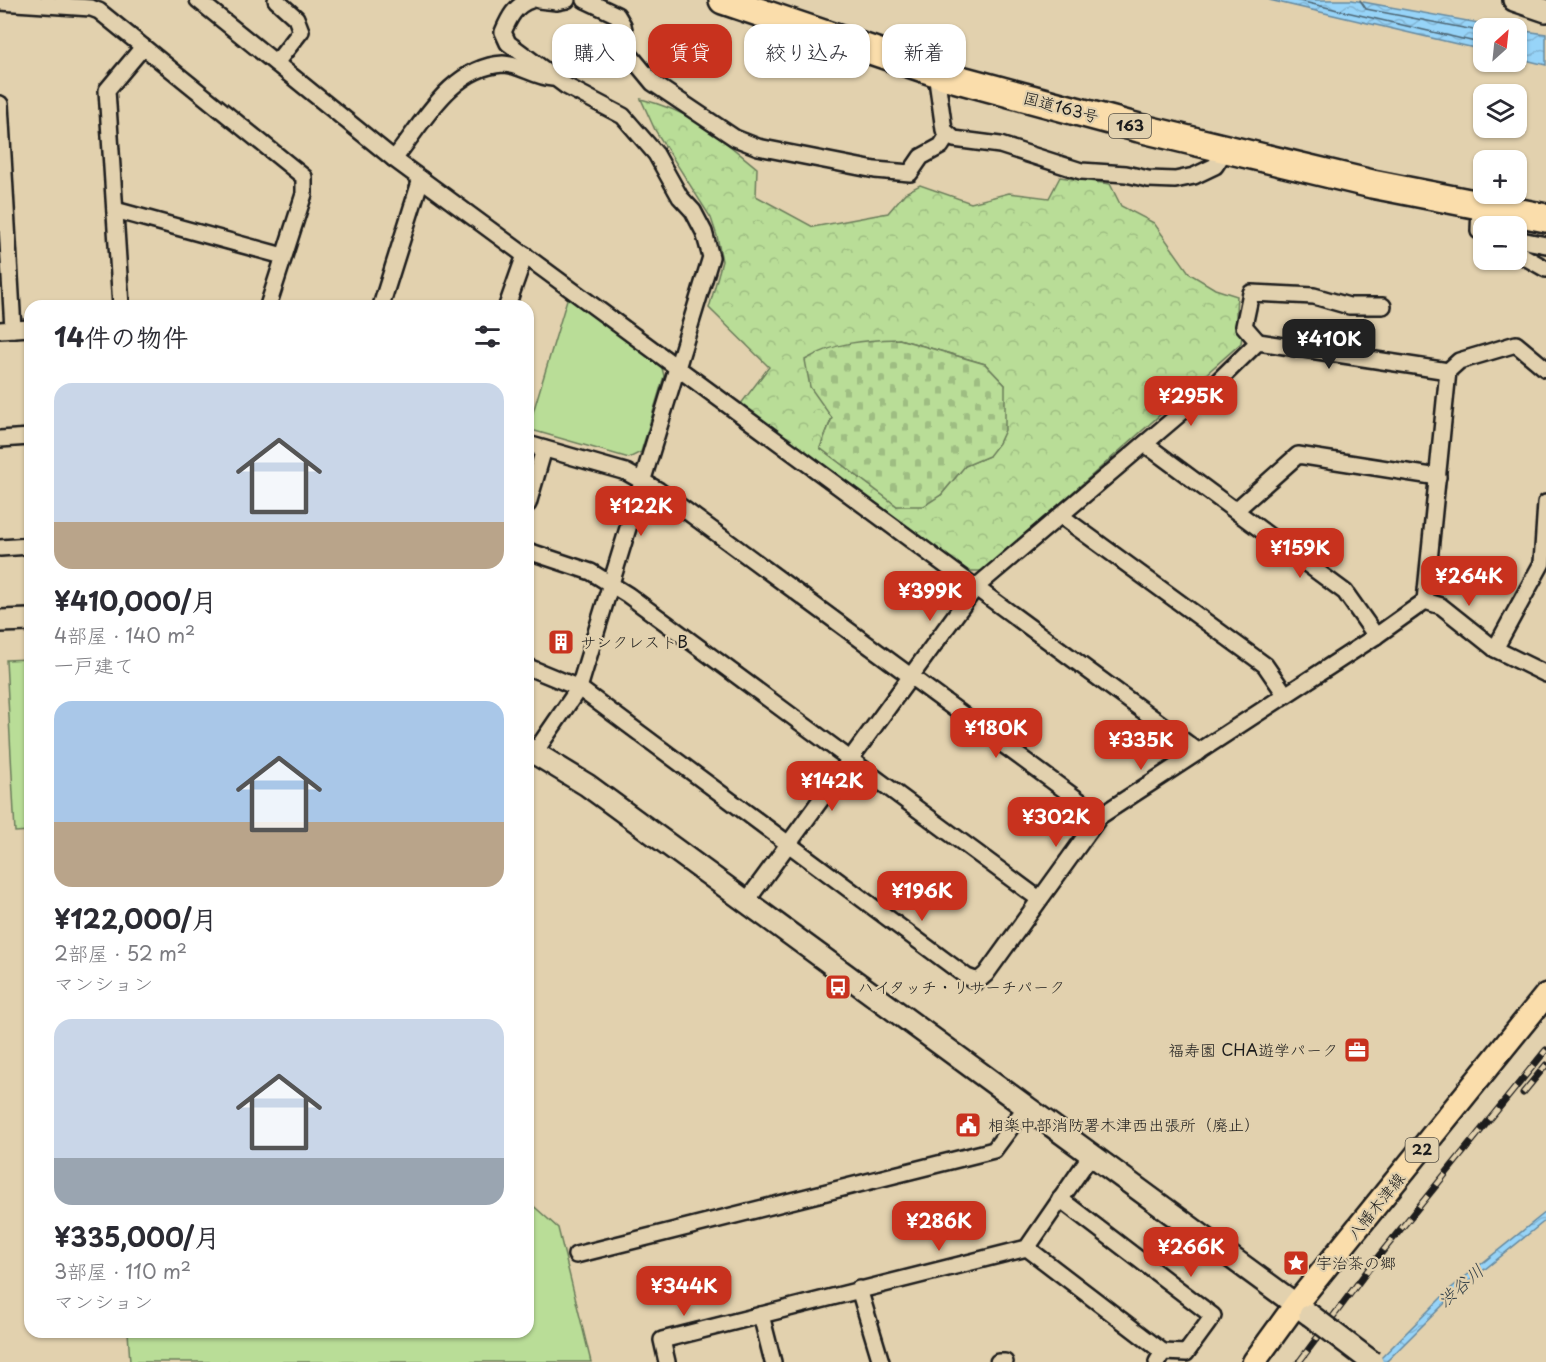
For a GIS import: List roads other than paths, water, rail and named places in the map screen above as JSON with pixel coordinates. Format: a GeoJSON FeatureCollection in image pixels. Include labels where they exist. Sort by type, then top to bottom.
{"type":"FeatureCollection","features":[{"type":"Feature","properties":{"kind":"highway","name":"国道163号"},"geometry":{"type":"LineString","coordinates":[[723,0],[882,54]]}},
{"type":"Feature","properties":{"kind":"highway","name":"国道163号"},"geometry":{"type":"LineString","coordinates":[[955,78],[1226,149],[1473,224]]}},
{"type":"Feature","properties":{"kind":"highway","name":"国道163号"},"geometry":{"type":"LineString","coordinates":[[1527,220],[1546,218]]}},
{"type":"Feature","properties":{"kind":"main road","name":"八幡木津線"},"geometry":{"type":"LineString","coordinates":[[1254,1362],[1303,1309],[1546,995]]}},
{"type":"Feature","properties":{"kind":"street"},"geometry":{"type":"LineString","coordinates":[[198,0],[394,159],[1199,752]]}},
{"type":"Feature","properties":{"kind":"street"},"geometry":{"type":"LineString","coordinates":[[276,0],[296,18],[301,31],[276,63]]}},
{"type":"Feature","properties":{"kind":"street"},"geometry":{"type":"LineString","coordinates":[[531,0],[520,5],[513,12],[503,32],[508,43],[552,75]]}},
{"type":"Feature","properties":{"kind":"street"},"geometry":{"type":"LineString","coordinates":[[539,0],[556,2],[567,0]]}},
{"type":"Feature","properties":{"kind":"street"},"geometry":{"type":"LineString","coordinates":[[585,0],[617,15],[623,25],[629,54],[653,83],[735,138],[758,147],[875,170],[910,173],[921,157],[941,146],[948,135]]}},
{"type":"Feature","properties":{"kind":"street"},"geometry":{"type":"LineString","coordinates":[[1514,0],[1546,11]]}},
{"type":"Feature","properties":{"kind":"street"},"geometry":{"type":"LineString","coordinates":[[0,2],[91,8],[304,177],[304,194],[270,300]]}},
{"type":"Feature","properties":{"kind":"street"},"geometry":{"type":"LineString","coordinates":[[121,300],[107,90],[143,48]]}},
{"type":"Feature","properties":{"kind":"street"},"geometry":{"type":"LineString","coordinates":[[394,159],[440,97],[471,74],[506,64],[540,77],[552,78]]}},
{"type":"Feature","properties":{"kind":"street"},"geometry":{"type":"LineString","coordinates":[[534,746],[579,688],[711,257],[704,232],[656,154],[623,116],[556,78]]}},
{"type":"Feature","properties":{"kind":"street"},"geometry":{"type":"LineString","coordinates":[[937,78],[942,119],[948,135],[954,139],[1000,145],[1081,171],[1175,180],[1194,176],[1215,166],[1226,149]]}},
{"type":"Feature","properties":{"kind":"street"},"geometry":{"type":"LineString","coordinates":[[0,104],[6,330],[24,328]]}},
{"type":"Feature","properties":{"kind":"street"},"geometry":{"type":"LineString","coordinates":[[383,300],[421,179]]}},
{"type":"Feature","properties":{"kind":"street"},"geometry":{"type":"LineString","coordinates":[[115,210],[283,256]]}},
{"type":"Feature","properties":{"kind":"street"},"geometry":{"type":"LineString","coordinates":[[1527,241],[1546,245]]}},
{"type":"Feature","properties":{"kind":"street"},"geometry":{"type":"LineString","coordinates":[[509,300],[525,255]]}},
{"type":"Feature","properties":{"kind":"street"},"geometry":{"type":"LineString","coordinates":[[1527,258],[1546,268]]}},
{"type":"Feature","properties":{"kind":"street"},"geometry":{"type":"LineString","coordinates":[[1383,306],[1349,306],[1314,296],[1251,293],[1244,326],[1258,342],[1448,371]]}},
{"type":"Feature","properties":{"kind":"street"},"geometry":{"type":"LineString","coordinates":[[746,902],[976,587],[1215,384],[1258,342]]}},
{"type":"Feature","properties":{"kind":"street"},"geometry":{"type":"LineString","coordinates":[[534,669],[579,688],[967,977],[978,981],[986,974],[1100,816],[1376,636],[1425,601],[1448,371],[1459,361],[1516,344],[1546,369]]}},
{"type":"Feature","properties":{"kind":"street"},"geometry":{"type":"LineString","coordinates":[[0,439],[24,437]]}},
{"type":"Feature","properties":{"kind":"street"},"geometry":{"type":"LineString","coordinates":[[1145,444],[1345,592],[1376,636]]}},
{"type":"Feature","properties":{"kind":"street"},"geometry":{"type":"LineString","coordinates":[[534,446],[626,472],[641,480],[1100,816]]}},
{"type":"Feature","properties":{"kind":"street"},"geometry":{"type":"LineString","coordinates":[[534,483],[544,449]]}},
{"type":"Feature","properties":{"kind":"street"},"geometry":{"type":"LineString","coordinates":[[1236,510],[1298,455],[1438,477]]}},
{"type":"Feature","properties":{"kind":"street"},"geometry":{"type":"LineString","coordinates":[[1495,649],[1542,563],[1546,503]]}},
{"type":"Feature","properties":{"kind":"street"},"geometry":{"type":"LineString","coordinates":[[1061,516],[1265,665],[1285,694]]}},
{"type":"Feature","properties":{"kind":"street"},"geometry":{"type":"LineString","coordinates":[[0,548],[24,546]]}},
{"type":"Feature","properties":{"kind":"street"},"geometry":{"type":"LineString","coordinates":[[534,553],[591,572],[610,584],[1039,899]]}},
{"type":"Feature","properties":{"kind":"street"},"geometry":{"type":"LineString","coordinates":[[1425,601],[1441,606],[1495,649],[1546,674]]}},
{"type":"Feature","properties":{"kind":"street"},"geometry":{"type":"LineString","coordinates":[[0,621],[24,620]]}},
{"type":"Feature","properties":{"kind":"street"},"geometry":{"type":"LineString","coordinates":[[534,752],[587,785],[1303,1309],[1372,1362]]}},
{"type":"Feature","properties":{"kind":"street"},"geometry":{"type":"LineString","coordinates":[[576,1255],[994,1150],[1026,1107]]}},
{"type":"Feature","properties":{"kind":"street"},"geometry":{"type":"LineString","coordinates":[[667,1362],[662,1340],[1026,1248],[1091,1155]]}},
{"type":"Feature","properties":{"kind":"street"},"geometry":{"type":"LineString","coordinates":[[1026,1248],[1160,1357],[1186,1353],[1213,1316],[1060,1198]]}},
{"type":"Feature","properties":{"kind":"street"},"geometry":{"type":"LineString","coordinates":[[859,1289],[881,1362]]}},
{"type":"Feature","properties":{"kind":"street"},"geometry":{"type":"LineString","coordinates":[[761,1315],[773,1362]]}},
{"type":"Feature","properties":{"kind":"street"},"geometry":{"type":"LineString","coordinates":[[998,1362],[1005,1362]]}},
{"type":"Feature","properties":{"kind":"water"},"geometry":{"type":"Polygon","coordinates":[[[1269,0],[1352,0],[1473,22],[1473,48],[1269,0]]]}},
{"type":"Feature","properties":{"kind":"water"},"geometry":{"type":"Polygon","coordinates":[[[1527,31],[1546,34],[1546,65],[1527,60],[1527,31]]]}},
{"type":"Feature","properties":{"kind":"water","name":"渋谷川"},"geometry":{"type":"Polygon","coordinates":[[[1546,1212],[1546,1220],[1454,1294],[1386,1362],[1377,1362],[1450,1289],[1546,1212]]]}},
{"type":"Feature","properties":{"kind":"railway"},"geometry":{"type":"LineString","coordinates":[[1299,1362],[1374,1262],[1546,1050]]}},
{"type":"Feature","properties":{"kind":"railway"},"geometry":{"type":"LineString","coordinates":[[1523,1093],[1546,1065]]}},
{"type":"Feature","properties":{"kind":"place","name":"サンクレストB"},"geometry":{"type":"Point","coordinates":[561,642]}},
{"type":"Feature","properties":{"kind":"place","name":"ハイタッチ・リサーチパーク"},"geometry":{"type":"Point","coordinates":[838,987]}},
{"type":"Feature","properties":{"kind":"place","name":"福寿園 CHA遊学パーク"},"geometry":{"type":"Point","coordinates":[1357,1050]}},
{"type":"Feature","properties":{"kind":"place","name":"相楽中部消防署木津西出張所（廃止）"},"geometry":{"type":"Point","coordinates":[968,1125]}},
{"type":"Feature","properties":{"kind":"place","name":"宇治茶の郷"},"geometry":{"type":"Point","coordinates":[1296,1263]}}]}
